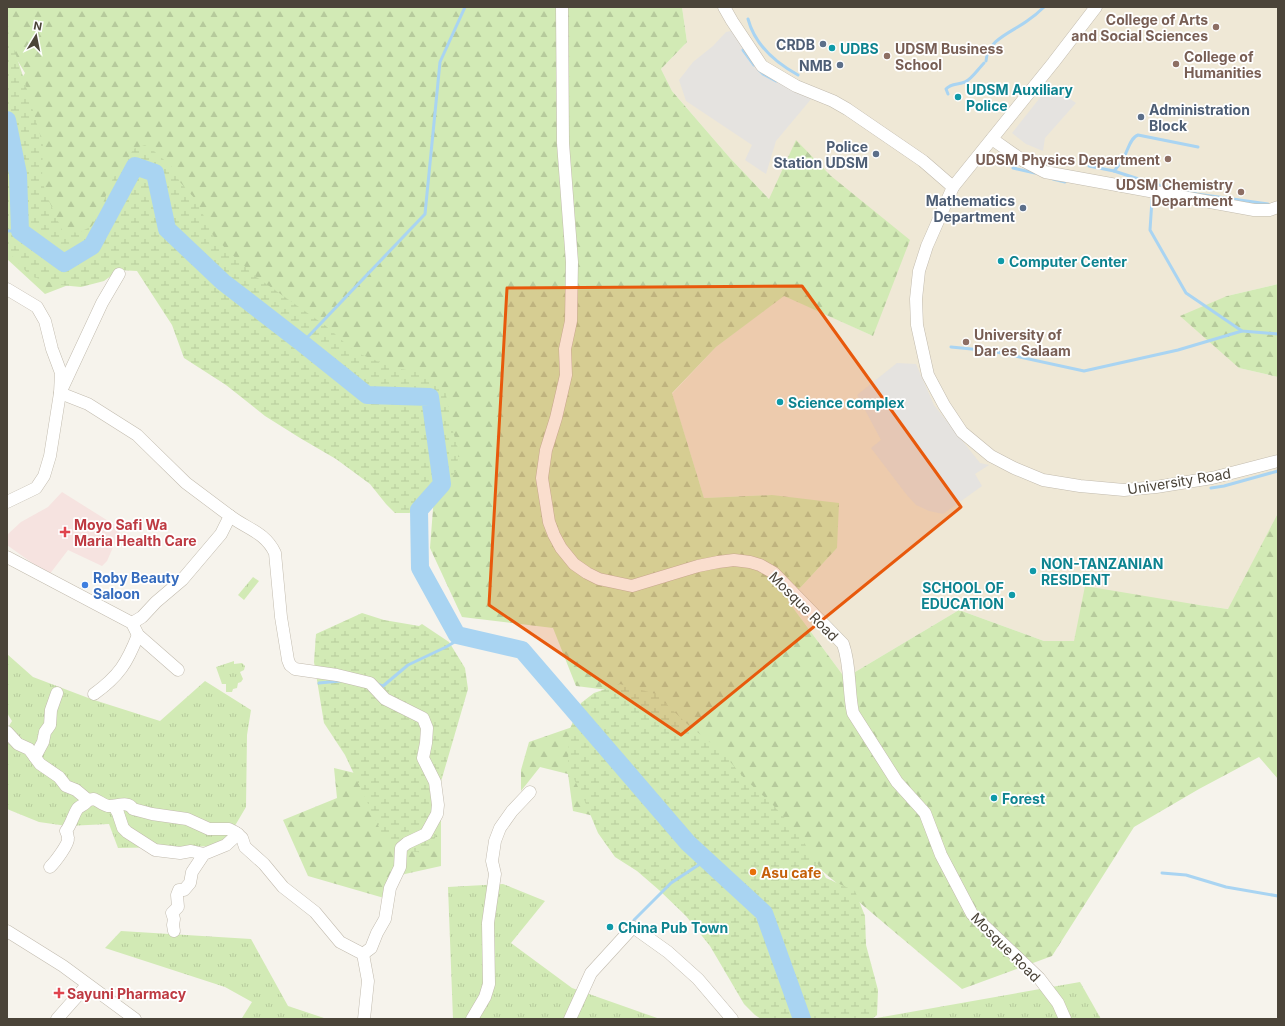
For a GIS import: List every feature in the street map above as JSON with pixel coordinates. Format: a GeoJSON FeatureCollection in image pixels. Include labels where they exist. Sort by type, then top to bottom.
{"type":"FeatureCollection","features":[{"type":"Feature","properties":{"kind":"street","name":"Mosque Road"},"geometry":{"type":"LineString","coordinates":[[562,7],[563,143],[572,262],[571,320],[565,349],[566,375],[556,418],[546,450],[542,478],[549,522],[561,548],[574,564],[587,573],[599,579],[632,586],[698,566],[734,560],[755,563],[774,573],[843,644],[847,657],[850,700],[853,713],[897,782],[925,813],[940,855],[972,914],[1039,978],[1058,1003],[1065,1019]]}},
{"type":"Feature","properties":{"kind":"street"},"geometry":{"type":"LineString","coordinates":[[724,7],[732,22],[762,66],[796,86],[833,101],[847,109],[924,161],[954,187]]}},
{"type":"Feature","properties":{"kind":"street","name":"University Road"},"geometry":{"type":"LineString","coordinates":[[1096,7],[1053,64],[954,187],[927,246],[918,271],[916,299],[917,324],[928,375],[944,405],[962,432],[991,456],[1014,468],[1043,480],[1080,486],[1124,490],[1156,487],[1212,478],[1278,461]]}},
{"type":"Feature","properties":{"kind":"street"},"geometry":{"type":"LineString","coordinates":[[992,139],[1022,160],[1045,172],[1254,210],[1270,210],[1278,207]]}},
{"type":"Feature","properties":{"kind":"street"},"geometry":{"type":"LineString","coordinates":[[60,393],[102,303],[120,274]]}},
{"type":"Feature","properties":{"kind":"street"},"geometry":{"type":"LineString","coordinates":[[7,289],[37,307],[45,320],[52,350],[61,373],[60,393],[50,456],[44,476],[36,488],[7,502]]}},
{"type":"Feature","properties":{"kind":"street"},"geometry":{"type":"LineString","coordinates":[[60,393],[88,404],[137,434],[186,483],[230,516],[262,536],[272,547],[275,553],[281,617],[290,665],[295,669],[329,674],[370,683],[385,699],[422,718],[426,728],[426,742],[423,758],[435,782],[438,805],[437,814],[426,834],[407,843],[401,848],[400,867],[390,888],[385,919],[371,948],[362,954]]}},
{"type":"Feature","properties":{"kind":"street"},"geometry":{"type":"LineString","coordinates":[[132,623],[142,617],[156,602],[182,580],[221,534],[230,516]]}},
{"type":"Feature","properties":{"kind":"street"},"geometry":{"type":"LineString","coordinates":[[7,557],[132,623],[138,635],[178,670]]}},
{"type":"Feature","properties":{"kind":"street"},"geometry":{"type":"LineString","coordinates":[[94,694],[119,672],[126,662],[138,635]]}},
{"type":"Feature","properties":{"kind":"street"},"geometry":{"type":"LineString","coordinates":[[35,757],[43,742],[45,732],[50,725],[51,710],[57,693]]}},
{"type":"Feature","properties":{"kind":"street"},"geometry":{"type":"LineString","coordinates":[[7,732],[18,744],[29,749],[40,764],[59,777],[66,786],[76,790],[88,800]]}},
{"type":"Feature","properties":{"kind":"street"},"geometry":{"type":"LineString","coordinates":[[472,1019],[485,997],[489,984],[488,923],[495,874],[492,861],[495,841],[500,828],[512,811],[530,792]]}},
{"type":"Feature","properties":{"kind":"street"},"geometry":{"type":"LineString","coordinates":[[50,867],[57,859],[67,842],[68,838],[66,831],[71,825],[77,809],[88,800],[94,799],[102,804],[110,806],[128,805],[133,809],[140,811],[187,819],[208,829],[230,829],[242,838],[245,847],[264,864],[283,887],[315,912],[340,942],[362,954],[368,980],[366,1014],[364,1019]]}},
{"type":"Feature","properties":{"kind":"street"},"geometry":{"type":"LineString","coordinates":[[114,806],[123,828],[155,850],[180,853],[191,851],[204,854]]}},
{"type":"Feature","properties":{"kind":"street"},"geometry":{"type":"LineString","coordinates":[[174,931],[174,919],[172,913],[178,907],[179,890],[184,890],[190,882],[192,872],[204,854],[226,845],[238,834]]}},
{"type":"Feature","properties":{"kind":"street"},"geometry":{"type":"LineString","coordinates":[[570,1019],[591,973],[633,926],[668,952],[698,979],[732,1019]]}},
{"type":"Feature","properties":{"kind":"street"},"geometry":{"type":"LineString","coordinates":[[7,931],[43,952],[135,1019]]}},
{"type":"Feature","properties":{"kind":"street"},"geometry":{"type":"LineString","coordinates":[[57,1019],[87,985]]}},
{"type":"Feature","properties":{"kind":"highlighted area"},"geometry":{"type":"Polygon","coordinates":[[[802,286],[961,507],[681,735],[489,605],[507,288],[802,286]]]}},
{"type":"Feature","properties":{"kind":"shaded area","name":"University of Dar es Salaam"},"geometry":{"type":"Polygon","coordinates":[[[682,7],[1278,7],[1278,284],[1227,296],[1239,368],[1278,377],[1278,513],[1229,609],[1199,605],[1074,642],[1044,641],[959,610],[845,678],[788,601],[837,548],[772,495],[704,498],[672,394],[716,347],[784,295],[873,336],[831,176],[796,141],[770,200],[730,158],[672,91],[661,69],[687,42],[682,7]]]}},
{"type":"Feature","properties":{"kind":"shaded area"},"geometry":{"type":"Polygon","coordinates":[[[737,30],[742,45],[812,98],[776,141],[766,174],[745,160],[752,145],[686,101],[679,80],[693,62],[713,46],[726,32],[737,30]]]}},
{"type":"Feature","properties":{"kind":"shaded area"},"geometry":{"type":"Polygon","coordinates":[[[1050,85],[1076,103],[1045,138],[1043,151],[1026,144],[1012,133],[1050,85]]]}},
{"type":"Feature","properties":{"kind":"shaded area"},"geometry":{"type":"Polygon","coordinates":[[[897,363],[916,364],[934,405],[980,463],[989,465],[975,474],[982,486],[943,514],[929,511],[916,505],[871,448],[881,440],[857,395],[897,363]]]}},
{"type":"Feature","properties":{"kind":"shaded area","name":"Moyo Safi Wa Maria Health Care"},"geometry":{"type":"Polygon","coordinates":[[[62,492],[121,529],[107,561],[102,566],[68,550],[49,575],[7,545],[7,535],[21,522],[48,507],[62,492]]]}},
{"type":"Feature","properties":{"kind":"green space"},"geometry":{"type":"Polygon","coordinates":[[[7,7],[682,7],[687,42],[661,69],[672,91],[730,158],[769,199],[796,140],[831,176],[910,240],[873,336],[784,296],[716,347],[672,393],[704,498],[772,495],[839,503],[837,548],[788,601],[845,678],[959,610],[1044,641],[1074,641],[1085,586],[1228,609],[1278,513],[1278,779],[1259,757],[1199,789],[1134,827],[1052,956],[962,989],[608,690],[576,686],[553,628],[462,617],[430,548],[436,470],[138,258],[45,294],[7,259],[7,102],[25,73],[7,43],[7,7]]]}},
{"type":"Feature","properties":{"kind":"green space"},"geometry":{"type":"Polygon","coordinates":[[[7,28],[43,145],[42,179],[46,194],[62,230],[78,233],[92,226],[99,213],[113,178],[127,162],[133,149],[145,145],[171,166],[180,182],[197,201],[212,234],[255,276],[326,326],[355,352],[394,368],[419,372],[445,389],[452,428],[459,452],[456,471],[440,492],[424,509],[409,513],[395,513],[370,484],[336,459],[265,416],[226,385],[184,358],[172,325],[137,271],[119,270],[104,281],[81,287],[60,285],[30,276],[7,250],[7,28]]]}},
{"type":"Feature","properties":{"kind":"green space"},"geometry":{"type":"Polygon","coordinates":[[[1278,284],[1278,377],[1239,368],[1180,316],[1227,296],[1278,284]]]}},
{"type":"Feature","properties":{"kind":"green space"},"geometry":{"type":"Polygon","coordinates":[[[253,577],[259,581],[244,600],[238,595],[253,577]]]}},
{"type":"Feature","properties":{"kind":"green space"},"geometry":{"type":"Polygon","coordinates":[[[362,613],[384,620],[419,626],[422,624],[449,642],[465,668],[468,689],[440,785],[437,806],[436,836],[431,845],[423,853],[399,849],[385,840],[345,755],[324,723],[314,662],[316,634],[362,613]]]}},
{"type":"Feature","properties":{"kind":"green space"},"geometry":{"type":"Polygon","coordinates":[[[7,654],[33,677],[91,699],[160,721],[205,681],[251,710],[247,735],[246,807],[223,846],[118,848],[109,824],[67,826],[39,822],[7,809],[7,729],[12,721],[7,713],[7,654]]]}},
{"type":"Feature","properties":{"kind":"green space"},"geometry":{"type":"Polygon","coordinates":[[[234,661],[234,664],[242,663],[245,666],[244,670],[240,672],[243,679],[238,683],[237,688],[233,689],[232,692],[226,692],[226,684],[222,684],[216,667],[234,661]]]}},
{"type":"Feature","properties":{"kind":"green space"},"geometry":{"type":"Polygon","coordinates":[[[620,684],[656,694],[686,723],[722,752],[744,778],[775,807],[797,832],[826,878],[855,891],[865,916],[866,945],[878,990],[877,1015],[872,1019],[761,1019],[744,1004],[710,946],[686,916],[637,871],[615,857],[598,833],[583,797],[568,767],[569,731],[581,703],[594,693],[620,684]]]}},
{"type":"Feature","properties":{"kind":"green space"},"geometry":{"type":"Polygon","coordinates":[[[581,724],[607,819],[573,811],[568,774],[540,767],[521,791],[521,770],[529,742],[581,724]]]}},
{"type":"Feature","properties":{"kind":"green space"},"geometry":{"type":"Polygon","coordinates":[[[334,768],[441,794],[441,866],[396,876],[384,898],[308,876],[283,820],[337,798],[334,768]]]}},
{"type":"Feature","properties":{"kind":"green space"},"geometry":{"type":"Polygon","coordinates":[[[503,884],[545,901],[511,943],[572,988],[660,1019],[453,1019],[448,887],[503,884]]]}},
{"type":"Feature","properties":{"kind":"green space"},"geometry":{"type":"Polygon","coordinates":[[[121,931],[251,939],[288,1006],[327,1019],[244,1019],[242,1018],[252,1002],[225,987],[105,948],[121,931]]]}},
{"type":"Feature","properties":{"kind":"green space"},"geometry":{"type":"Polygon","coordinates":[[[1080,982],[1101,1019],[871,1019],[1080,982]]]}},
{"type":"Feature","properties":{"kind":"waterway"},"geometry":{"type":"LineString","coordinates":[[302,343],[425,214],[440,62],[465,7]]}},
{"type":"Feature","properties":{"kind":"waterway"},"geometry":{"type":"LineString","coordinates":[[986,61],[987,54],[995,42],[1044,7]]}},
{"type":"Feature","properties":{"kind":"waterway"},"geometry":{"type":"LineString","coordinates":[[748,19],[756,37],[767,52],[782,65],[798,75]]}},
{"type":"Feature","properties":{"kind":"waterway"},"geometry":{"type":"LineString","coordinates":[[743,50],[754,65]]}},
{"type":"Feature","properties":{"kind":"waterway"},"geometry":{"type":"LineString","coordinates":[[948,94],[946,89],[948,87],[968,81],[984,63]]}},
{"type":"Feature","properties":{"kind":"waterway"},"geometry":{"type":"LineString","coordinates":[[759,70],[776,81]]}},
{"type":"Feature","properties":{"kind":"waterway"},"geometry":{"type":"LineString","coordinates":[[7,120],[18,174],[20,231],[64,263],[92,246],[135,166],[155,173],[167,229],[223,282],[367,395],[430,397],[442,484],[419,510],[420,568],[457,635],[522,650],[688,843],[764,913],[802,1019]]}},
{"type":"Feature","properties":{"kind":"waterway"},"geometry":{"type":"LineString","coordinates":[[1114,171],[1122,161],[1131,141],[1138,135],[1198,147]]}},
{"type":"Feature","properties":{"kind":"waterway"},"geometry":{"type":"LineString","coordinates":[[1089,166],[1114,171],[1154,184],[1197,194],[1268,204]]}},
{"type":"Feature","properties":{"kind":"waterway"},"geometry":{"type":"LineString","coordinates":[[1013,168],[1035,173]]}},
{"type":"Feature","properties":{"kind":"waterway"},"geometry":{"type":"LineString","coordinates":[[1053,179],[1065,182]]}},
{"type":"Feature","properties":{"kind":"waterway"},"geometry":{"type":"LineString","coordinates":[[1152,200],[1150,230],[1186,293],[1242,331],[1278,334]]}},
{"type":"Feature","properties":{"kind":"waterway"},"geometry":{"type":"LineString","coordinates":[[7,231],[20,231]]}},
{"type":"Feature","properties":{"kind":"waterway"},"geometry":{"type":"LineString","coordinates":[[951,347],[992,351],[1084,371],[1178,350],[1242,331]]}},
{"type":"Feature","properties":{"kind":"waterway"},"geometry":{"type":"LineString","coordinates":[[1211,488],[1224,486],[1278,471]]}},
{"type":"Feature","properties":{"kind":"waterway"},"geometry":{"type":"LineString","coordinates":[[377,684],[383,686],[408,665],[463,637]]}},
{"type":"Feature","properties":{"kind":"waterway"},"geometry":{"type":"LineString","coordinates":[[319,683],[340,681]]}},
{"type":"Feature","properties":{"kind":"waterway"},"geometry":{"type":"LineString","coordinates":[[634,920],[671,883],[706,860]]}},
{"type":"Feature","properties":{"kind":"waterway"},"geometry":{"type":"LineString","coordinates":[[1162,873],[1186,875],[1226,887],[1278,896]]}},
{"type":"Feature","properties":{"kind":"place","name":"College of Arts and Social Sciences"},"geometry":{"type":"Point","coordinates":[1216,27]}},
{"type":"Feature","properties":{"kind":"place","name":"CRDB"},"geometry":{"type":"Point","coordinates":[823,44]}},
{"type":"Feature","properties":{"kind":"place","name":"UDBS"},"geometry":{"type":"Point","coordinates":[832,48]}},
{"type":"Feature","properties":{"kind":"place","name":"UDSM Business School"},"geometry":{"type":"Point","coordinates":[887,56]}},
{"type":"Feature","properties":{"kind":"place","name":"College of Humanities"},"geometry":{"type":"Point","coordinates":[1176,64]}},
{"type":"Feature","properties":{"kind":"place","name":"NMB"},"geometry":{"type":"Point","coordinates":[840,65]}},
{"type":"Feature","properties":{"kind":"place","name":"UDSM Auxiliary Police"},"geometry":{"type":"Point","coordinates":[958,97]}},
{"type":"Feature","properties":{"kind":"place","name":"Administration Block"},"geometry":{"type":"Point","coordinates":[1141,117]}},
{"type":"Feature","properties":{"kind":"place","name":"Police Station UDSM"},"geometry":{"type":"Point","coordinates":[876,154]}},
{"type":"Feature","properties":{"kind":"place","name":"UDSM Physics Department"},"geometry":{"type":"Point","coordinates":[1168,159]}},
{"type":"Feature","properties":{"kind":"place","name":"UDSM Chemistry Department"},"geometry":{"type":"Point","coordinates":[1241,192]}},
{"type":"Feature","properties":{"kind":"place","name":"Mathematics Department"},"geometry":{"type":"Point","coordinates":[1023,208]}},
{"type":"Feature","properties":{"kind":"place","name":"Computer Center"},"geometry":{"type":"Point","coordinates":[1001,261]}},
{"type":"Feature","properties":{"kind":"place","name":"University of Dar es Salaam"},"geometry":{"type":"Point","coordinates":[966,342]}},
{"type":"Feature","properties":{"kind":"place","name":"Science complex"},"geometry":{"type":"Point","coordinates":[780,402]}},
{"type":"Feature","properties":{"kind":"place","name":"Moyo Safi Wa Maria Health Care"},"geometry":{"type":"Point","coordinates":[65,532]}},
{"type":"Feature","properties":{"kind":"place","name":"NON-TANZANIAN RESIDENT"},"geometry":{"type":"Point","coordinates":[1033,571]}},
{"type":"Feature","properties":{"kind":"place","name":"Roby Beauty Saloon"},"geometry":{"type":"Point","coordinates":[85,585]}},
{"type":"Feature","properties":{"kind":"place","name":"SCHOOL OF EDUCATION"},"geometry":{"type":"Point","coordinates":[1012,595]}},
{"type":"Feature","properties":{"kind":"place","name":"Forest"},"geometry":{"type":"Point","coordinates":[994,798]}},
{"type":"Feature","properties":{"kind":"place","name":"Asu cafe"},"geometry":{"type":"Point","coordinates":[753,872]}},
{"type":"Feature","properties":{"kind":"place","name":"China Pub Town"},"geometry":{"type":"Point","coordinates":[610,927]}},
{"type":"Feature","properties":{"kind":"place","name":"Sayuni Pharmacy"},"geometry":{"type":"Point","coordinates":[59,993]}}]}
